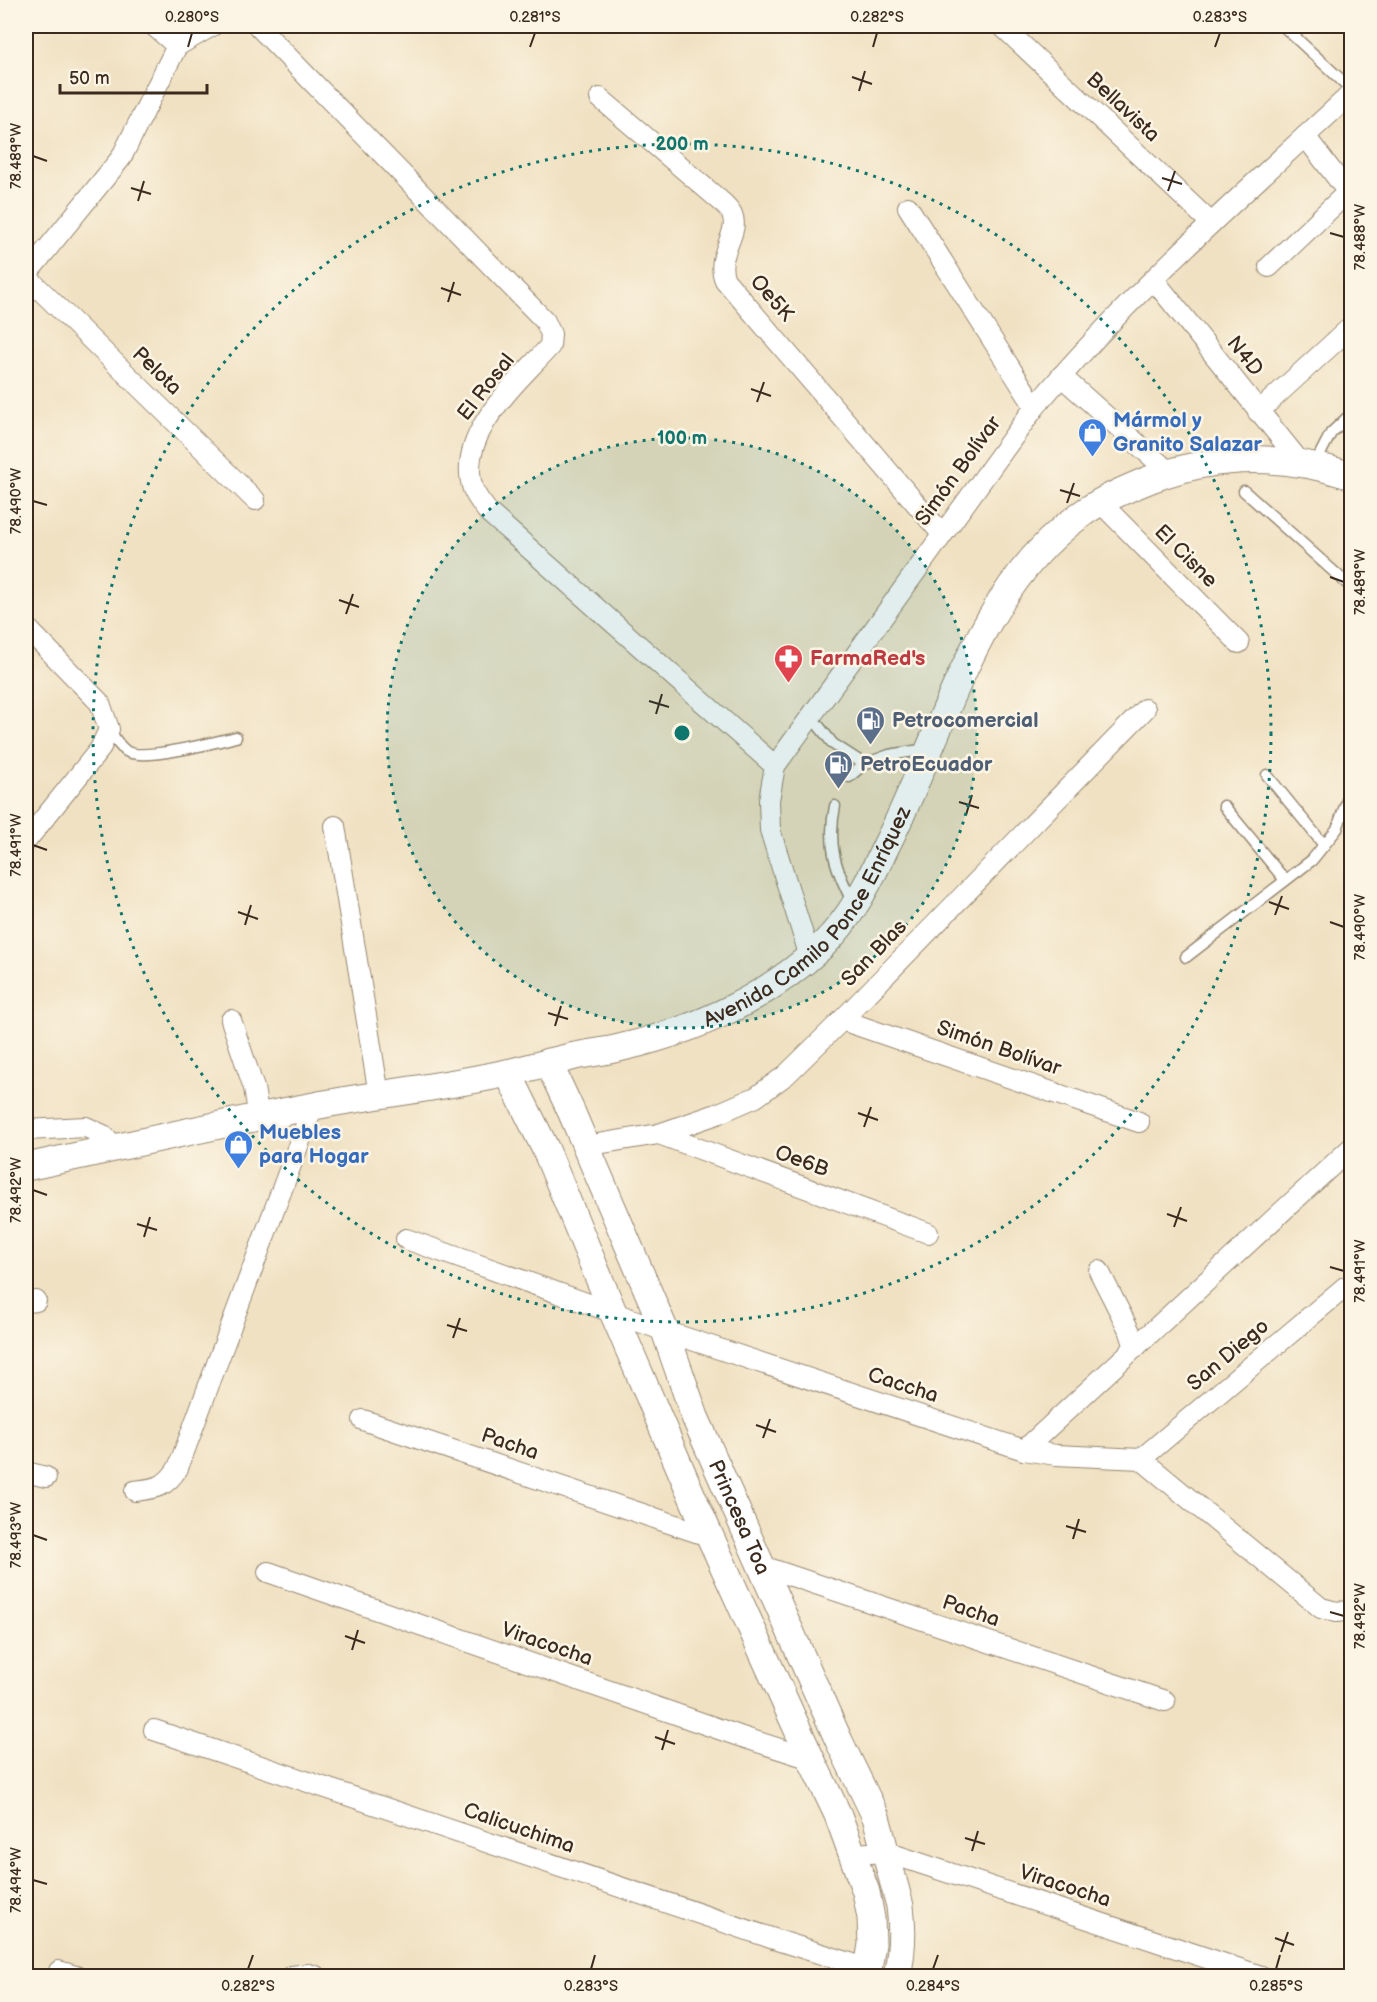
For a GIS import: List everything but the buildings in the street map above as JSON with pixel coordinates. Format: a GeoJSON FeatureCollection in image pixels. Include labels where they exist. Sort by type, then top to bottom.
{"type":"FeatureCollection","features":[{"type":"Feature","properties":{"kind":"street"},"geometry":{"type":"LineString","coordinates":[[154,26],[177,46]]}},
{"type":"Feature","properties":{"kind":"street"},"geometry":{"type":"LineString","coordinates":[[26,275],[121,158],[177,46],[212,26]]}},
{"type":"Feature","properties":{"kind":"street","name":"El Rosal"},"geometry":{"type":"LineString","coordinates":[[258,26],[544,321],[551,334],[550,346],[487,418],[474,441],[470,467],[474,490],[488,512],[775,766]]}},
{"type":"Feature","properties":{"kind":"street","name":"Bellavista"},"geometry":{"type":"LineString","coordinates":[[1002,26],[1211,223]]}},
{"type":"Feature","properties":{"kind":"street","name":"Simón Bolívar"},"geometry":{"type":"LineString","coordinates":[[810,957],[770,831],[769,800],[775,766],[942,534],[1060,376],[1211,223],[1352,91]]}},
{"type":"Feature","properties":{"kind":"street","name":"Oe5K"},"geometry":{"type":"LineString","coordinates":[[600,99],[723,203],[732,214],[734,227],[723,257],[721,270],[725,280],[942,534]]}},
{"type":"Feature","properties":{"kind":"street"},"geometry":{"type":"LineString","coordinates":[[1269,267],[1349,189],[1305,136]]}},
{"type":"Feature","properties":{"kind":"street"},"geometry":{"type":"LineString","coordinates":[[908,207],[1035,407]]}},
{"type":"Feature","properties":{"kind":"street","name":"Pelota"},"geometry":{"type":"LineString","coordinates":[[26,275],[255,500]]}},
{"type":"Feature","properties":{"kind":"street","name":"N4D"},"geometry":{"type":"LineString","coordinates":[[1154,280],[1258,412],[1307,463]]}},
{"type":"Feature","properties":{"kind":"street"},"geometry":{"type":"LineString","coordinates":[[1258,412],[1352,326]]}},
{"type":"Feature","properties":{"kind":"street"},"geometry":{"type":"LineString","coordinates":[[1060,376],[1169,472]]}},
{"type":"Feature","properties":{"kind":"street","name":"Avenida Camilo Ponce Enríquez"},"geometry":{"type":"LineString","coordinates":[[26,1167],[313,1106],[508,1073],[548,1062],[618,1048],[686,1029],[749,1000],[780,981],[825,944],[864,890],[892,835],[979,639],[1024,569],[1051,539],[1078,516],[1100,502],[1169,472],[1251,458],[1307,463],[1352,476]]}},
{"type":"Feature","properties":{"kind":"street","name":"El Cisne"},"geometry":{"type":"LineString","coordinates":[[1100,502],[1239,643]]}},
{"type":"Feature","properties":{"kind":"street"},"geometry":{"type":"LineString","coordinates":[[26,627],[100,703],[109,729],[100,748],[26,841]]}},
{"type":"Feature","properties":{"kind":"street","name":"San Blas"},"geometry":{"type":"LineString","coordinates":[[585,1146],[659,1134],[717,1114],[756,1096],[786,1075],[1145,709]]}},
{"type":"Feature","properties":{"kind":"street"},"geometry":{"type":"LineString","coordinates":[[335,826],[379,1095]]}},
{"type":"Feature","properties":{"kind":"street"},"geometry":{"type":"LineString","coordinates":[[231,1020],[254,1089],[260,1118]]}},
{"type":"Feature","properties":{"kind":"street","name":"Simón Bolívar"},"geometry":{"type":"LineString","coordinates":[[842,1020],[1139,1122]]}},
{"type":"Feature","properties":{"kind":"street","name":"Princesa Toa"},"geometry":{"type":"LineString","coordinates":[[548,1062],[665,1331],[695,1417],[876,1817],[902,1921],[901,1960],[897,1977]]}},
{"type":"Feature","properties":{"kind":"street","name":"Princesa Toa"},"geometry":{"type":"LineString","coordinates":[[508,1073],[546,1150],[613,1312],[711,1537],[838,1815],[866,1892],[871,1918],[872,1944],[868,1973]]}},
{"type":"Feature","properties":{"kind":"street"},"geometry":{"type":"LineString","coordinates":[[135,1491],[160,1487],[171,1480],[178,1468],[313,1106]]}},
{"type":"Feature","properties":{"kind":"street"},"geometry":{"type":"LineString","coordinates":[[26,1130],[86,1127],[103,1135],[117,1148]]}},
{"type":"Feature","properties":{"kind":"street","name":"Oe6B"},"geometry":{"type":"LineString","coordinates":[[659,1134],[928,1233]]}},
{"type":"Feature","properties":{"kind":"street"},"geometry":{"type":"LineString","coordinates":[[1024,1450],[1352,1147]]}},
{"type":"Feature","properties":{"kind":"street","name":"Caccha"},"geometry":{"type":"LineString","coordinates":[[406,1239],[561,1296],[1024,1450],[1056,1455],[1141,1459]]}},
{"type":"Feature","properties":{"kind":"street"},"geometry":{"type":"LineString","coordinates":[[1099,1271],[1130,1332],[1135,1348]]}},
{"type":"Feature","properties":{"kind":"street","name":"San Diego"},"geometry":{"type":"LineString","coordinates":[[1141,1459],[1348,1286]]}},
{"type":"Feature","properties":{"kind":"street","name":"Pacha"},"geometry":{"type":"LineString","coordinates":[[363,1420],[711,1537]]}},
{"type":"Feature","properties":{"kind":"street"},"geometry":{"type":"LineString","coordinates":[[1141,1459],[1322,1608],[1336,1612],[1352,1610]]}},
{"type":"Feature","properties":{"kind":"street"},"geometry":{"type":"LineString","coordinates":[[26,1472],[46,1477]]}},
{"type":"Feature","properties":{"kind":"street","name":"Pacha"},"geometry":{"type":"LineString","coordinates":[[762,1566],[1166,1701]]}},
{"type":"Feature","properties":{"kind":"street","name":"Viracocha"},"geometry":{"type":"LineString","coordinates":[[268,1572],[811,1759]]}},
{"type":"Feature","properties":{"kind":"street","name":"Calicuchima"},"geometry":{"type":"LineString","coordinates":[[154,1730],[777,1940],[868,1973]]}},
{"type":"Feature","properties":{"kind":"street","name":"Viracocha"},"geometry":{"type":"LineString","coordinates":[[853,1854],[886,1852],[1261,1977]]}},
{"type":"Feature","properties":{"kind":"street"},"geometry":{"type":"LineString","coordinates":[[292,1977],[309,1974],[316,1977]]}},
{"type":"Feature","properties":{"kind":"lane"},"geometry":{"type":"LineString","coordinates":[[1283,26],[1352,91]]}},
{"type":"Feature","properties":{"kind":"lane"},"geometry":{"type":"LineString","coordinates":[[1307,463],[1331,433],[1352,413]]}},
{"type":"Feature","properties":{"kind":"lane"},"geometry":{"type":"LineString","coordinates":[[1244,491],[1352,588]]}},
{"type":"Feature","properties":{"kind":"lane"},"geometry":{"type":"LineString","coordinates":[[811,716],[833,744],[864,764]]}},
{"type":"Feature","properties":{"kind":"lane"},"geometry":{"type":"LineString","coordinates":[[109,729],[119,745],[128,753],[147,754],[236,737]]}},
{"type":"Feature","properties":{"kind":"lane"},"geometry":{"type":"LineString","coordinates":[[849,777],[864,764],[890,754],[930,749]]}},
{"type":"Feature","properties":{"kind":"lane"},"geometry":{"type":"LineString","coordinates":[[1267,775],[1324,845]]}},
{"type":"Feature","properties":{"kind":"lane"},"geometry":{"type":"LineString","coordinates":[[1186,957],[1312,860],[1337,829],[1352,786]]}},
{"type":"Feature","properties":{"kind":"lane"},"geometry":{"type":"LineString","coordinates":[[835,806],[831,828],[832,850],[839,876],[854,905]]}},
{"type":"Feature","properties":{"kind":"lane"},"geometry":{"type":"LineString","coordinates":[[1224,806],[1285,880]]}},
{"type":"Feature","properties":{"kind":"place","name":"Mármol y Granito Salazar"},"geometry":{"type":"Point","coordinates":[1092,458]}},
{"type":"Feature","properties":{"kind":"place","name":"FarmaRed's"},"geometry":{"type":"Point","coordinates":[789,684]}},
{"type":"Feature","properties":{"kind":"place","name":"Petrocomercial"},"geometry":{"type":"Point","coordinates":[871,746]}},
{"type":"Feature","properties":{"kind":"place","name":"PetroEcuador"},"geometry":{"type":"Point","coordinates":[839,790]}},
{"type":"Feature","properties":{"kind":"place","name":"Muebles para Hogar"},"geometry":{"type":"Point","coordinates":[238,1170]}}]}
